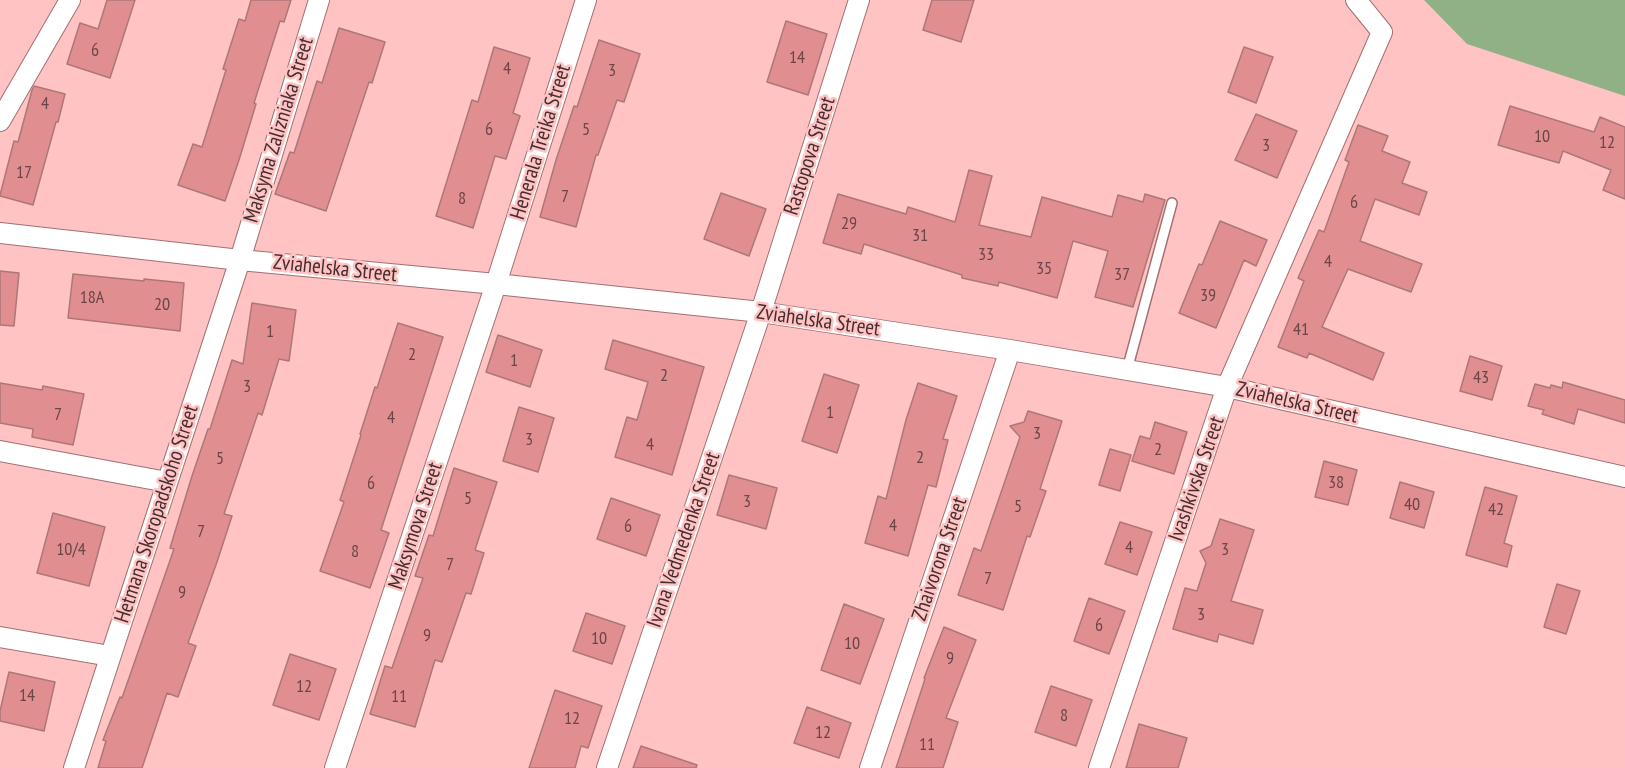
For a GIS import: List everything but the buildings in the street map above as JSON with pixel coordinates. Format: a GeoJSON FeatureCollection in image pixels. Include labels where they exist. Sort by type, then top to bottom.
{"type":"FeatureCollection","features":[{"type":"Feature","properties":{"kind":"street"},"geometry":{"type":"LineString","coordinates":[[0,121],[70,0]]}},
{"type":"Feature","properties":{"kind":"street","name":"Maksyma Zalizniaka Street"},"geometry":{"type":"LineString","coordinates":[[240,260],[319,0]]}},
{"type":"Feature","properties":{"kind":"street","name":"Henerala Treika Street"},"geometry":{"type":"LineString","coordinates":[[496,284],[586,0]]}},
{"type":"Feature","properties":{"kind":"street","name":"Rastopova Street"},"geometry":{"type":"LineString","coordinates":[[761,312],[860,0]]}},
{"type":"Feature","properties":{"kind":"street","name":"Ivashkivska Street"},"geometry":{"type":"LineString","coordinates":[[1099,768],[1227,387],[1382,32],[1356,0]]}},
{"type":"Feature","properties":{"kind":"street","name":"Zviahelska Street"},"geometry":{"type":"LineString","coordinates":[[0,233],[240,260],[761,312],[1010,350],[1227,387],[1625,477]]}},
{"type":"Feature","properties":{"kind":"street","name":"Hetmana Skoropadskoho Street"},"geometry":{"type":"LineString","coordinates":[[74,768],[240,260]]}},
{"type":"Feature","properties":{"kind":"street","name":"Maksymova Street"},"geometry":{"type":"LineString","coordinates":[[335,768],[496,284]]}},
{"type":"Feature","properties":{"kind":"street","name":"Ivana Vedmedenka Street"},"geometry":{"type":"LineString","coordinates":[[607,768],[761,312]]}},
{"type":"Feature","properties":{"kind":"street","name":"Zhaivorona Street"},"geometry":{"type":"LineString","coordinates":[[870,768],[1010,350]]}},
{"type":"Feature","properties":{"kind":"street"},"geometry":{"type":"LineString","coordinates":[[0,451],[167,482]]}},
{"type":"Feature","properties":{"kind":"street"},"geometry":{"type":"LineString","coordinates":[[0,637],[110,656]]}},
{"type":"Feature","properties":{"kind":"lane"},"geometry":{"type":"LineString","coordinates":[[1127,370],[1172,203]]}},
{"type":"Feature","properties":{"kind":"green space"},"geometry":{"type":"Polygon","coordinates":[[[1424,0],[1625,0],[1625,96],[1467,44],[1424,0]]]}}]}
